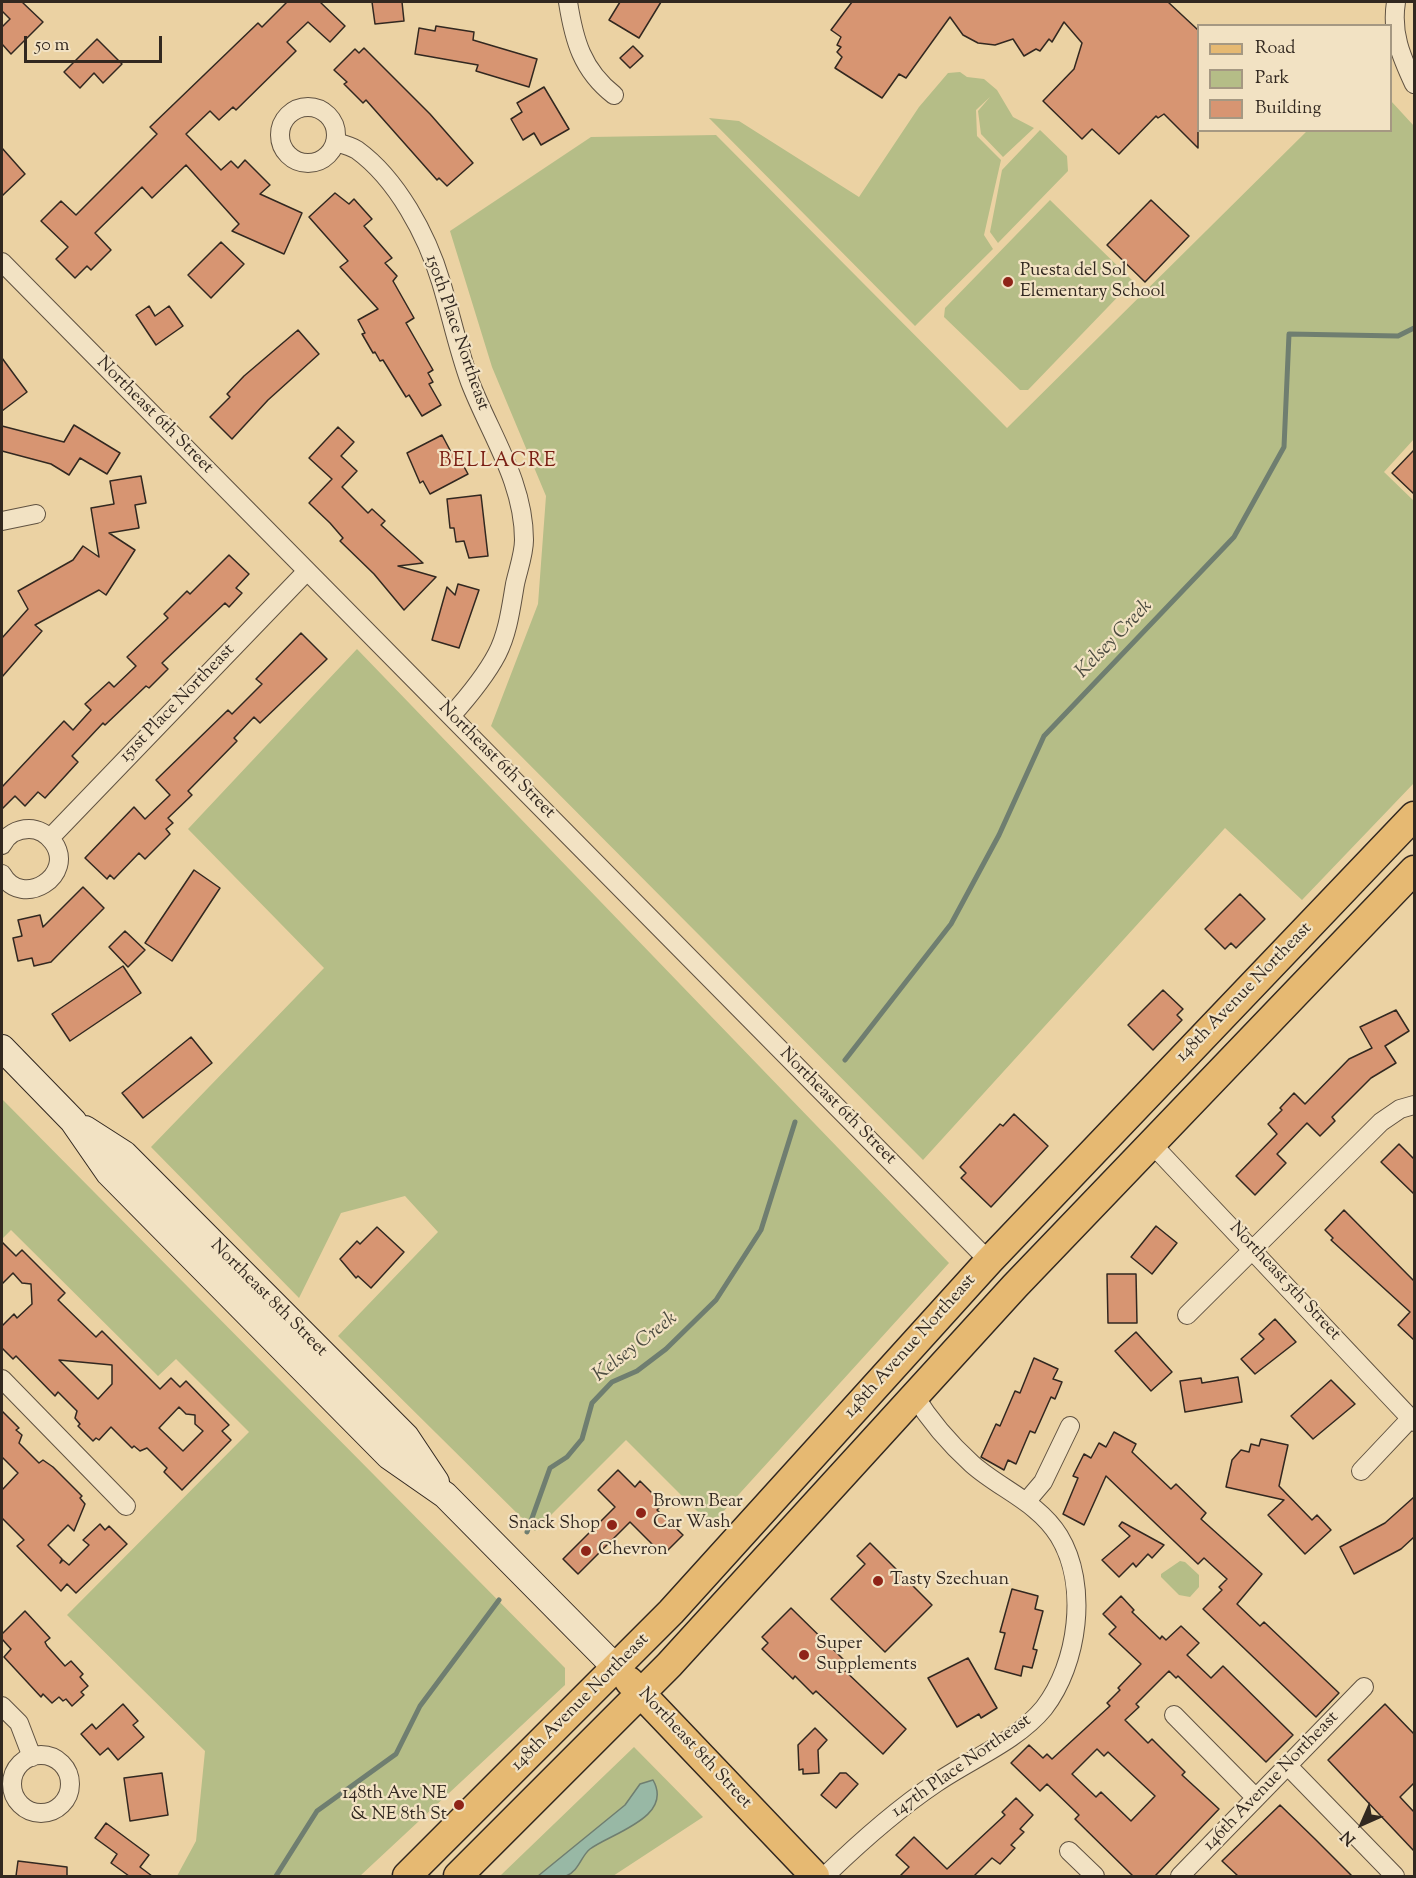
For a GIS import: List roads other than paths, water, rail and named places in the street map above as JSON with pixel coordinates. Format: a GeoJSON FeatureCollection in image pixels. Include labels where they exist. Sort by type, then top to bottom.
{"type":"FeatureCollection","features":[{"type":"Feature","properties":{"kind":"main road","name":"148th Avenue Northeast"},"geometry":{"type":"LineString","coordinates":[[407,1876],[617,1669],[755,1522],[989,1261],[1414,816]]}},
{"type":"Feature","properties":{"kind":"main road","name":"148th Avenue Northeast"},"geometry":{"type":"LineString","coordinates":[[458,1876],[642,1693],[767,1559],[914,1395],[1151,1143],[1414,870]]}},
{"type":"Feature","properties":{"kind":"main road","name":"Northeast 8th Street"},"geometry":{"type":"LineString","coordinates":[[2,1048],[73,1120],[124,1154],[406,1437],[445,1495],[642,1693],[815,1876]]}},
{"type":"Feature","properties":{"kind":"main road"},"geometry":{"type":"LineString","coordinates":[[878,1435],[867,1420],[868,1412],[905,1355]]}},
{"type":"Feature","properties":{"kind":"street"},"geometry":{"type":"LineString","coordinates":[[568,2],[580,55],[600,84],[614,94]]}},
{"type":"Feature","properties":{"kind":"street"},"geometry":{"type":"LineString","coordinates":[[1396,2],[1394,15],[1398,48],[1414,84]]}},
{"type":"Feature","properties":{"kind":"street","name":"150th Place Northeast"},"geometry":{"type":"LineString","coordinates":[[335,142],[355,148],[381,173],[404,203],[429,251],[441,280],[460,354],[480,407],[512,473],[521,509],[524,541],[508,618],[498,653],[472,692],[451,716]]}},
{"type":"Feature","properties":{"kind":"street","name":"Northeast 6th Street"},"geometry":{"type":"LineString","coordinates":[[2,262],[989,1261]]}},
{"type":"Feature","properties":{"kind":"street"},"geometry":{"type":"LineString","coordinates":[[2,521],[36,514]]}},
{"type":"Feature","properties":{"kind":"street","name":"151st Place Northeast"},"geometry":{"type":"LineString","coordinates":[[50,838],[307,571]]}},
{"type":"Feature","properties":{"kind":"street"},"geometry":{"type":"LineString","coordinates":[[2,845],[11,833],[31,829],[50,838],[56,846],[58,865],[49,882],[40,888],[21,889],[12,885],[2,874]]}},
{"type":"Feature","properties":{"kind":"street"},"geometry":{"type":"LineString","coordinates":[[1187,1314],[1255,1250],[1381,1122],[1400,1109],[1414,1105]]}},
{"type":"Feature","properties":{"kind":"street","name":"Northeast 5th Street"},"geometry":{"type":"LineString","coordinates":[[1151,1143],[1255,1250],[1413,1420]]}},
{"type":"Feature","properties":{"kind":"street"},"geometry":{"type":"LineString","coordinates":[[2,1379],[126,1506]]}},
{"type":"Feature","properties":{"kind":"street"},"geometry":{"type":"LineString","coordinates":[[914,1395],[928,1418],[973,1465],[1026,1502],[1044,1482],[1070,1426]]}},
{"type":"Feature","properties":{"kind":"street"},"geometry":{"type":"LineString","coordinates":[[1361,1472],[1413,1420]]}},
{"type":"Feature","properties":{"kind":"street","name":"147th Place Northeast"},"geometry":{"type":"LineString","coordinates":[[825,1876],[874,1829],[936,1783],[1016,1733],[1044,1708],[1064,1670],[1078,1626],[1074,1577],[1059,1536],[1026,1502]]}},
{"type":"Feature","properties":{"kind":"street","name":"146th Avenue Northeast"},"geometry":{"type":"LineString","coordinates":[[1180,1876],[1364,1687]]}},
{"type":"Feature","properties":{"kind":"street"},"geometry":{"type":"LineString","coordinates":[[2,1706],[19,1723],[32,1757]]}},
{"type":"Feature","properties":{"kind":"street"},"geometry":{"type":"LineString","coordinates":[[1173,1715],[1256,1798]]}},
{"type":"Feature","properties":{"kind":"street"},"geometry":{"type":"LineString","coordinates":[[1288,1766],[1395,1876]]}},
{"type":"Feature","properties":{"kind":"street"},"geometry":{"type":"LineString","coordinates":[[1069,1851],[1095,1876]]}},
{"type":"Feature","properties":{"kind":"waterway","name":"Kelsey Creek"},"geometry":{"type":"LineString","coordinates":[[845,1060],[951,924],[999,835],[1044,736],[1234,537],[1284,447],[1289,334],[1398,336],[1414,328]]}},
{"type":"Feature","properties":{"kind":"waterway","name":"Kelsey Creek"},"geometry":{"type":"LineString","coordinates":[[527,1532],[550,1468],[567,1457],[582,1439],[592,1403],[612,1382],[637,1371],[666,1349],[716,1300],[761,1230],[795,1122]]}},
{"type":"Feature","properties":{"kind":"waterway","name":"Kelsey Creek"},"geometry":{"type":"LineString","coordinates":[[276,1876],[317,1811],[396,1754],[420,1706],[499,1600]]}},
{"type":"Feature","properties":{"kind":"place","name":"Puesta del Sol Elementary School"},"geometry":{"type":"Point","coordinates":[1008,282]}},
{"type":"Feature","properties":{"kind":"place","name":"Brown Bear Car Wash"},"geometry":{"type":"Point","coordinates":[641,1513]}},
{"type":"Feature","properties":{"kind":"place","name":"Snack Shop"},"geometry":{"type":"Point","coordinates":[612,1525]}},
{"type":"Feature","properties":{"kind":"place","name":"Chevron"},"geometry":{"type":"Point","coordinates":[586,1551]}},
{"type":"Feature","properties":{"kind":"place","name":"Tasty Szechuan"},"geometry":{"type":"Point","coordinates":[878,1581]}},
{"type":"Feature","properties":{"kind":"place","name":"Super Supplements"},"geometry":{"type":"Point","coordinates":[804,1655]}},
{"type":"Feature","properties":{"kind":"place","name":"148th Ave NE & NE 8th St"},"geometry":{"type":"Point","coordinates":[459,1805]}},
{"type":"Feature","properties":{"kind":"district","name":"BELLACRE"},"geometry":{"type":"Point","coordinates":[498,463]}}]}
